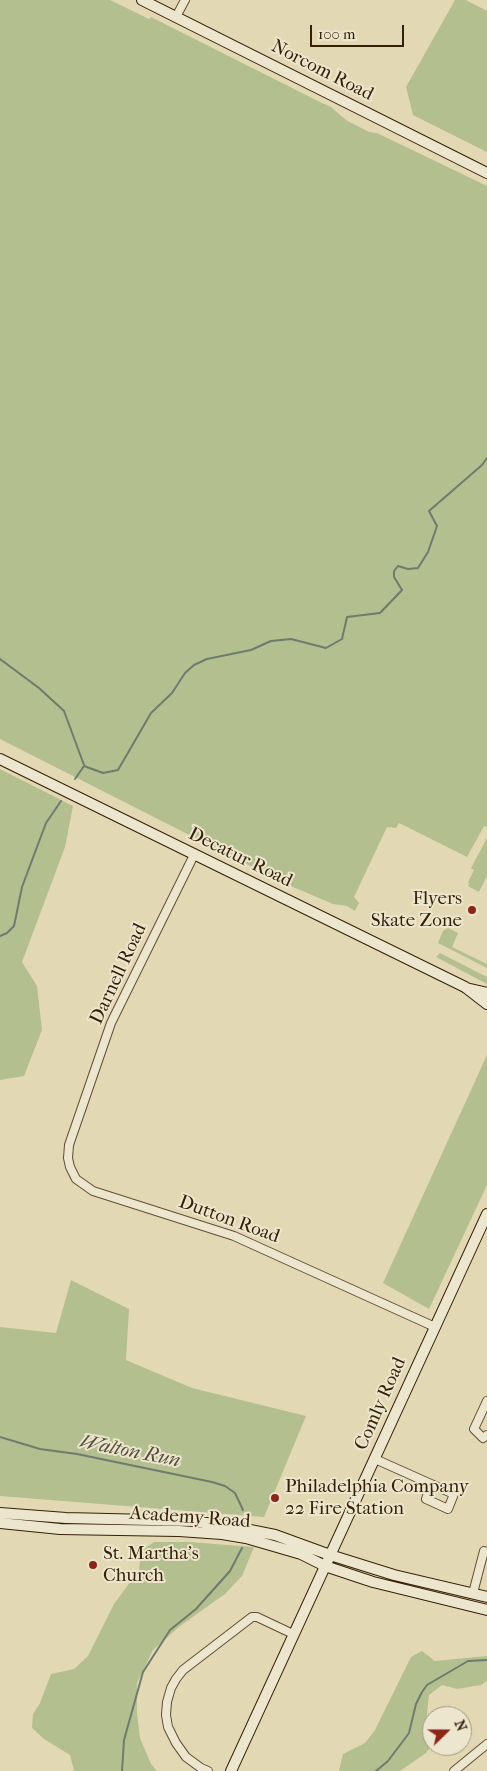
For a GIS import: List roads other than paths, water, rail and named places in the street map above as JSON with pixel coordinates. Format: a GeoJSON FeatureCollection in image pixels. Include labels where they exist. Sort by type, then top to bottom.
{"type":"FeatureCollection","features":[{"type":"Feature","properties":{"kind":"street","name":"Norcom Road"},"geometry":{"type":"LineString","coordinates":[[142,0],[487,173]]}},
{"type":"Feature","properties":{"kind":"street"},"geometry":{"type":"LineString","coordinates":[[176,17],[185,0]]}},
{"type":"Feature","properties":{"kind":"street","name":"Decatur Road"},"geometry":{"type":"LineString","coordinates":[[0,759],[465,987],[487,993]]}},
{"type":"Feature","properties":{"kind":"street","name":"Darnell Road"},"geometry":{"type":"LineString","coordinates":[[81,1111],[111,1024],[194,855]]}},
{"type":"Feature","properties":{"kind":"street","name":"Decatur Road"},"geometry":{"type":"LineString","coordinates":[[465,987],[487,1004]]}},
{"type":"Feature","properties":{"kind":"street","name":"Dutton Road"},"geometry":{"type":"LineString","coordinates":[[81,1111],[69,1145],[68,1158],[76,1180],[83,1185],[93,1190],[234,1236],[435,1327]]}},
{"type":"Feature","properties":{"kind":"street","name":"Comly Road"},"geometry":{"type":"LineString","coordinates":[[231,1771],[486,1220]]}},
{"type":"Feature","properties":{"kind":"street"},"geometry":{"type":"LineString","coordinates":[[487,1401],[474,1429],[483,1438],[487,1435]]}},
{"type":"Feature","properties":{"kind":"street"},"geometry":{"type":"LineString","coordinates":[[375,1459],[431,1484]]}},
{"type":"Feature","properties":{"kind":"street","name":"Academy Road"},"geometry":{"type":"LineString","coordinates":[[0,1513],[66,1518],[194,1521],[240,1528],[275,1535],[394,1575],[487,1597]]}},
{"type":"Feature","properties":{"kind":"street"},"geometry":{"type":"LineString","coordinates":[[135,1519],[135,1530]]}},
{"type":"Feature","properties":{"kind":"street","name":"Academy Road"},"geometry":{"type":"LineString","coordinates":[[0,1523],[60,1529],[222,1534],[246,1538],[301,1554],[325,1566],[405,1590],[487,1610]]}},
{"type":"Feature","properties":{"kind":"street"},"geometry":{"type":"LineString","coordinates":[[472,1593],[484,1551],[487,1552]]}},
{"type":"Feature","properties":{"kind":"street"},"geometry":{"type":"LineString","coordinates":[[208,1771],[200,1768],[186,1757],[170,1730],[166,1715],[171,1688],[183,1670],[252,1617],[257,1617],[293,1634]]}},
{"type":"Feature","properties":{"kind":"street"},"geometry":{"type":"LineString","coordinates":[[454,1771],[487,1744]]}},
{"type":"Feature","properties":{"kind":"waterway"},"geometry":{"type":"LineString","coordinates":[[84,766],[103,773],[118,770],[151,713],[172,693],[185,673],[194,665],[207,659],[251,650],[271,641],[291,639],[326,648],[342,639],[347,617],[380,613],[402,590],[394,577],[394,571],[398,566],[408,569],[418,568],[428,552],[437,526],[429,511],[482,465],[487,458]]}},
{"type":"Feature","properties":{"kind":"waterway","name":"Walton Run"},"geometry":{"type":"LineString","coordinates":[[0,659],[39,688],[64,711],[84,765]]}},
{"type":"Feature","properties":{"kind":"waterway","name":"Walton Run"},"geometry":{"type":"LineString","coordinates":[[75,779],[84,766]]}},
{"type":"Feature","properties":{"kind":"waterway","name":"Walton Run"},"geometry":{"type":"LineString","coordinates":[[0,936],[7,933],[14,926],[22,887],[46,823],[61,801]]}},
{"type":"Feature","properties":{"kind":"waterway","name":"Walton Run"},"geometry":{"type":"LineString","coordinates":[[0,1437],[40,1449],[77,1454],[212,1482],[225,1486],[235,1493],[243,1510]]}},
{"type":"Feature","properties":{"kind":"waterway","name":"Walton Run"},"geometry":{"type":"LineString","coordinates":[[122,1771],[124,1740],[143,1672],[170,1630],[196,1609],[230,1571],[242,1548]]}},
{"type":"Feature","properties":{"kind":"waterway"},"geometry":{"type":"LineString","coordinates":[[376,1771],[388,1761],[409,1733],[416,1704],[427,1685],[468,1661],[487,1660]]}},
{"type":"Feature","properties":{"kind":"place","name":"Flyers Skate Zone"},"geometry":{"type":"Point","coordinates":[472,910]}},
{"type":"Feature","properties":{"kind":"place","name":"Philadelphia Company 22 Fire Station"},"geometry":{"type":"Point","coordinates":[275,1498]}},
{"type":"Feature","properties":{"kind":"place","name":"St. Martha's Church"},"geometry":{"type":"Point","coordinates":[93,1565]}}]}
